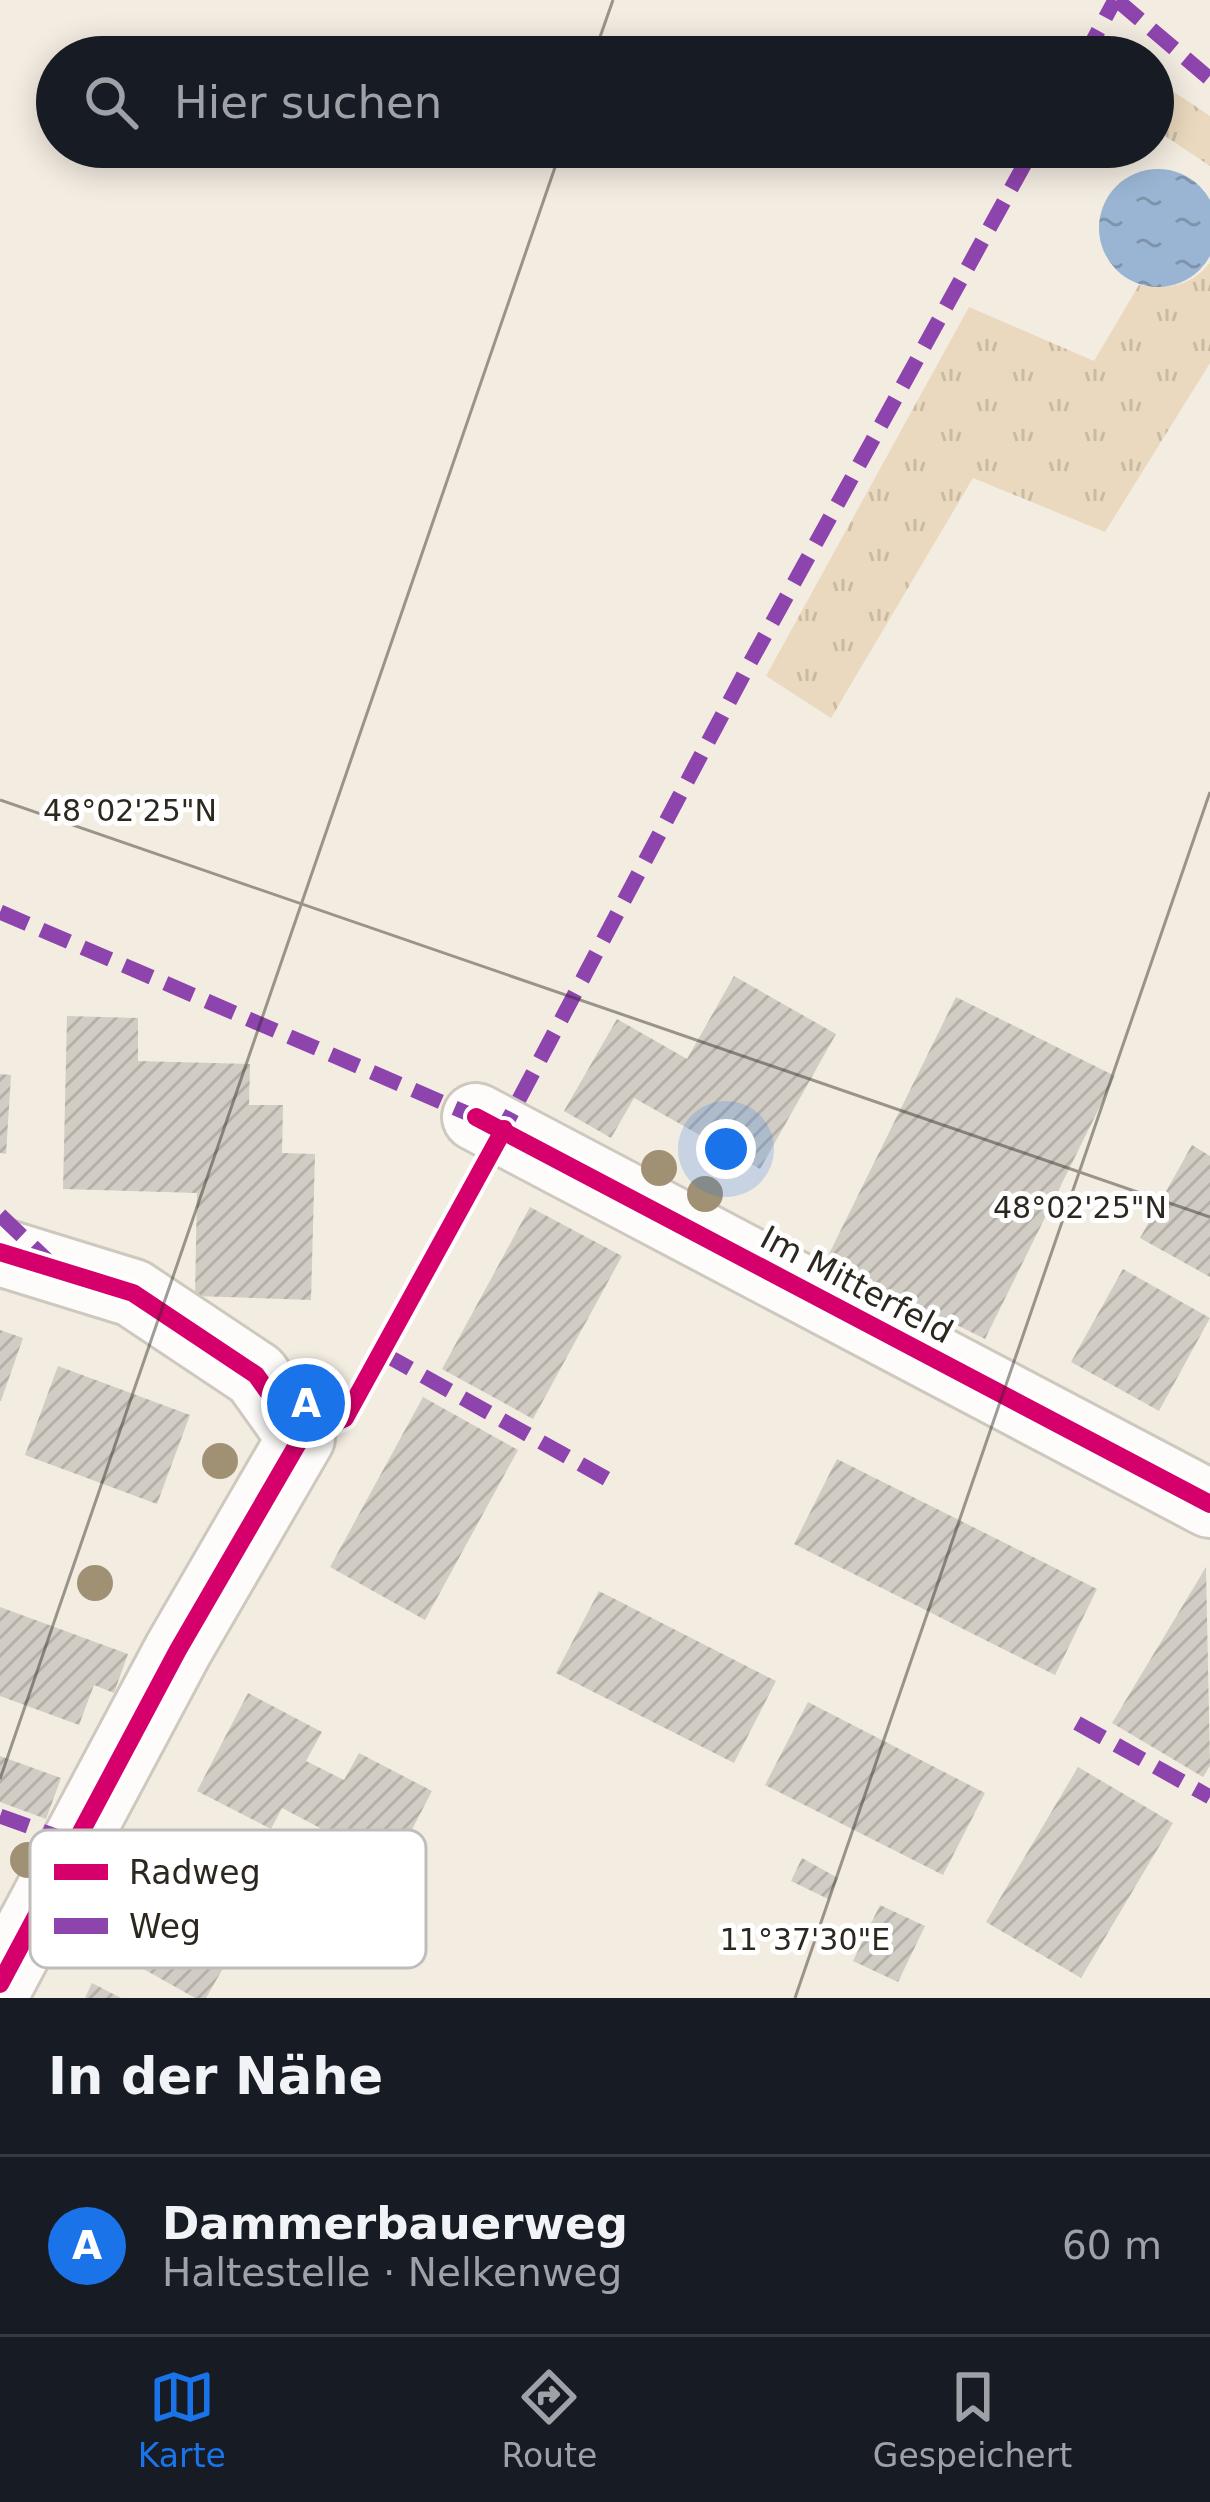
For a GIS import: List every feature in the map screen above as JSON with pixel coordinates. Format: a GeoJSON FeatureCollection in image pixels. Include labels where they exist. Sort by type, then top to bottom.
{"type":"FeatureCollection","features":[{"type":"Feature","properties":{"kind":"street","name":"Im Mitterfeld"},"geometry":{"type":"LineString","coordinates":[[500,1115],[1210,1504]]}},
{"type":"Feature","properties":{"kind":"street"},"geometry":{"type":"LineString","coordinates":[[0,1215],[28,1260],[133,1293],[256,1375],[301,1438],[178,1650],[82,1830]]}},
{"type":"Feature","properties":{"kind":"street"},"geometry":{"type":"LineString","coordinates":[[0,1984],[30,1928]]}},
{"type":"Feature","properties":{"kind":"green space"},"geometry":{"type":"Polygon","coordinates":[[[1174,92],[1210,116],[1210,166],[1174,142],[1174,92]]]}},
{"type":"Feature","properties":{"kind":"green space"},"geometry":{"type":"Polygon","coordinates":[[[1210,262],[1210,363],[1105,532],[973,478],[831,718],[766,676],[969,307],[1094,361],[1139,285],[1179,284],[1210,262]]]}},
{"type":"Feature","properties":{"kind":"water"},"geometry":{"type":"Polygon","coordinates":[[[1158,169],[1169,171],[1191,179],[1207,195],[1211,252],[1191,277],[1158,287],[1147,285],[1125,277],[1109,261],[1099,228],[1101,217],[1109,195],[1125,179],[1158,169]]]}},
{"type":"Feature","properties":{"kind":"building"},"geometry":{"type":"Polygon","coordinates":[[[734,976],[836,1034],[760,1169],[634,1098],[611,1138],[564,1111],[617,1019],[687,1059],[734,976]]]}},
{"type":"Feature","properties":{"kind":"building"},"geometry":{"type":"Polygon","coordinates":[[[956,997],[1115,1076],[985,1339],[826,1260],[956,997]]]}},
{"type":"Feature","properties":{"kind":"building"},"geometry":{"type":"Polygon","coordinates":[[[67,1016],[138,1018],[138,1061],[250,1064],[249,1105],[283,1105],[282,1153],[315,1154],[311,1300],[195,1296],[197,1193],[63,1189],[67,1016]]]}},
{"type":"Feature","properties":{"kind":"building"},"geometry":{"type":"Polygon","coordinates":[[[0,1074],[11,1075],[6,1154],[0,1153],[0,1074]]]}},
{"type":"Feature","properties":{"kind":"building"},"geometry":{"type":"Polygon","coordinates":[[[1192,1145],[1210,1156],[1210,1277],[1140,1238],[1192,1145]]]}},
{"type":"Feature","properties":{"kind":"building"},"geometry":{"type":"Polygon","coordinates":[[[530,1207],[622,1256],[533,1419],[442,1369],[530,1207]]]}},
{"type":"Feature","properties":{"kind":"building"},"geometry":{"type":"Polygon","coordinates":[[[1123,1269],[1210,1318],[1159,1411],[1071,1362],[1123,1269]]]}},
{"type":"Feature","properties":{"kind":"building"},"geometry":{"type":"Polygon","coordinates":[[[0,1330],[23,1338],[1,1401],[0,1401],[0,1330]]]}},
{"type":"Feature","properties":{"kind":"building"},"geometry":{"type":"Polygon","coordinates":[[[58,1366],[190,1415],[157,1504],[25,1455],[58,1366]]]}},
{"type":"Feature","properties":{"kind":"building"},"geometry":{"type":"Polygon","coordinates":[[[423,1397],[518,1450],[425,1620],[330,1567],[423,1397]]]}},
{"type":"Feature","properties":{"kind":"building"},"geometry":{"type":"Polygon","coordinates":[[[837,1459],[1097,1589],[1055,1675],[794,1544],[837,1459]]]}},
{"type":"Feature","properties":{"kind":"building"},"geometry":{"type":"Polygon","coordinates":[[[1206,1567],[1210,1766],[1203,1777],[1112,1723],[1206,1567]]]}},
{"type":"Feature","properties":{"kind":"building"},"geometry":{"type":"Polygon","coordinates":[[[599,1591],[776,1681],[734,1763],[556,1673],[599,1591]]]}},
{"type":"Feature","properties":{"kind":"building"},"geometry":{"type":"Polygon","coordinates":[[[0,1607],[128,1654],[114,1693],[94,1685],[79,1725],[0,1696],[0,1607]]]}},
{"type":"Feature","properties":{"kind":"building"},"geometry":{"type":"Polygon","coordinates":[[[248,1693],[322,1732],[306,1761],[344,1780],[359,1753],[432,1791],[412,1830],[319,1830],[282,1808],[271,1829],[197,1791],[248,1693]]]}},
{"type":"Feature","properties":{"kind":"building"},"geometry":{"type":"Polygon","coordinates":[[[808,1702],[985,1793],[943,1875],[765,1785],[808,1702]]]}},
{"type":"Feature","properties":{"kind":"building"},"geometry":{"type":"Polygon","coordinates":[[[0,1756],[61,1778],[46,1819],[0,1802],[0,1756]]]}},
{"type":"Feature","properties":{"kind":"building"},"geometry":{"type":"Polygon","coordinates":[[[1078,1767],[1173,1823],[1081,1978],[986,1922],[1078,1767]]]}},
{"type":"Feature","properties":{"kind":"building"},"geometry":{"type":"Polygon","coordinates":[[[802,1858],[838,1878],[828,1899],[791,1881],[802,1858]]]}},
{"type":"Feature","properties":{"kind":"building"},"geometry":{"type":"Polygon","coordinates":[[[880,1905],[925,1926],[898,1982],[853,1961],[880,1905]]]}},
{"type":"Feature","properties":{"kind":"building"},"geometry":{"type":"Polygon","coordinates":[[[142,1968],[223,1968],[206,1998],[195,1998],[142,1968]]]}},
{"type":"Feature","properties":{"kind":"building"},"geometry":{"type":"Polygon","coordinates":[[[92,1983],[121,1998],[85,1998],[92,1983]]]}},
{"type":"Feature","properties":{"kind":"marked path"},"geometry":{"type":"LineString","coordinates":[[1095,36],[1115,0]]}},
{"type":"Feature","properties":{"kind":"marked path"},"geometry":{"type":"LineString","coordinates":[[1117,0],[1159,36]]}},
{"type":"Feature","properties":{"kind":"marked path"},"geometry":{"type":"LineString","coordinates":[[1174,48],[1210,79]]}},
{"type":"Feature","properties":{"kind":"marked path"},"geometry":{"type":"LineString","coordinates":[[498,1139],[746,670],[1022,168]]}},
{"type":"Feature","properties":{"kind":"marked path"},"geometry":{"type":"LineString","coordinates":[[0,912],[483,1120]]}},
{"type":"Feature","properties":{"kind":"marked path"},"geometry":{"type":"LineString","coordinates":[[0,1215],[47,1260]]}},
{"type":"Feature","properties":{"kind":"marked path"},"geometry":{"type":"LineString","coordinates":[[384,1354],[616,1484]]}},
{"type":"Feature","properties":{"kind":"marked path"},"geometry":{"type":"LineString","coordinates":[[1077,1723],[1210,1797]]}},
{"type":"Feature","properties":{"kind":"marked path"},"geometry":{"type":"LineString","coordinates":[[0,1816],[39,1830]]}},
{"type":"Feature","properties":{"kind":"cycle path"},"geometry":{"type":"LineString","coordinates":[[476,1117],[1210,1504]]}},
{"type":"Feature","properties":{"kind":"cycle path"},"geometry":{"type":"LineString","coordinates":[[82,1830],[178,1650],[301,1438],[345,1418],[504,1129]]}},
{"type":"Feature","properties":{"kind":"cycle path"},"geometry":{"type":"LineString","coordinates":[[0,1252],[133,1293],[256,1375],[301,1438]]}},
{"type":"Feature","properties":{"kind":"cycle path"},"geometry":{"type":"LineString","coordinates":[[0,1984],[30,1928]]}},
{"type":"Feature","properties":{"kind":"place","name":"Dammerbauerweg"},"geometry":{"type":"Point","coordinates":[306,1403]}}]}
